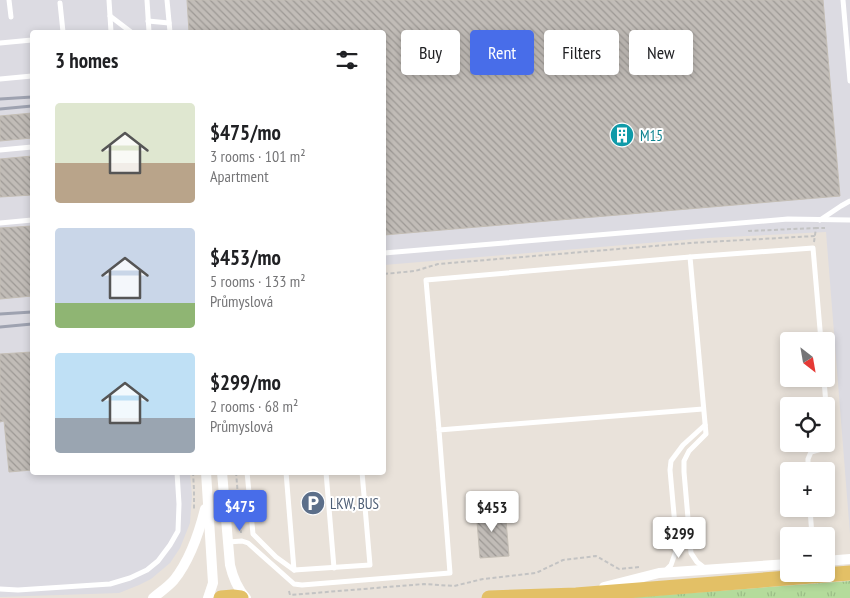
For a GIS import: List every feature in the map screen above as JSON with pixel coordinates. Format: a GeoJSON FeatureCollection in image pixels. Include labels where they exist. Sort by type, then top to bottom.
{"type":"FeatureCollection","features":[{"type":"Feature","properties":{"kind":"main road"},"geometry":{"type":"LineString","coordinates":[[489,598],[576,595],[850,573]]}},
{"type":"Feature","properties":{"kind":"main road"},"geometry":{"type":"LineString","coordinates":[[221,598],[241,598]]}},
{"type":"Feature","properties":{"kind":"street"},"geometry":{"type":"LineString","coordinates":[[206,475],[213,583],[208,598]]}},
{"type":"Feature","properties":{"kind":"street"},"geometry":{"type":"LineString","coordinates":[[222,475],[232,573],[236,585],[246,598]]}},
{"type":"Feature","properties":{"kind":"street"},"geometry":{"type":"LineString","coordinates":[[153,598],[172,581],[186,560],[201,525],[208,495]]}},
{"type":"Feature","properties":{"kind":"street"},"geometry":{"type":"LineString","coordinates":[[835,561],[850,560]]}},
{"type":"Feature","properties":{"kind":"street"},"geometry":{"type":"LineString","coordinates":[[576,595],[658,573],[780,565]]}},
{"type":"Feature","properties":{"kind":"lane"},"geometry":{"type":"LineString","coordinates":[[9,0],[11,17]]}},
{"type":"Feature","properties":{"kind":"lane"},"geometry":{"type":"LineString","coordinates":[[109,0],[111,30]]}},
{"type":"Feature","properties":{"kind":"lane"},"geometry":{"type":"LineString","coordinates":[[146,0],[150,30]]}},
{"type":"Feature","properties":{"kind":"lane"},"geometry":{"type":"LineString","coordinates":[[167,0],[170,30]]}},
{"type":"Feature","properties":{"kind":"lane"},"geometry":{"type":"LineString","coordinates":[[843,0],[850,81]]}},
{"type":"Feature","properties":{"kind":"lane"},"geometry":{"type":"LineString","coordinates":[[60,3],[63,30]]}},
{"type":"Feature","properties":{"kind":"lane"},"geometry":{"type":"LineString","coordinates":[[110,16],[128,30]]}},
{"type":"Feature","properties":{"kind":"lane"},"geometry":{"type":"LineString","coordinates":[[148,21],[169,23]]}},
{"type":"Feature","properties":{"kind":"lane"},"geometry":{"type":"LineString","coordinates":[[0,43],[30,40]]}},
{"type":"Feature","properties":{"kind":"lane"},"geometry":{"type":"LineString","coordinates":[[0,79],[30,76]]}},
{"type":"Feature","properties":{"kind":"lane"},"geometry":{"type":"LineString","coordinates":[[0,150],[30,147]]}},
{"type":"Feature","properties":{"kind":"lane"},"geometry":{"type":"LineString","coordinates":[[820,220],[850,202]]}},
{"type":"Feature","properties":{"kind":"lane"},"geometry":{"type":"LineString","coordinates":[[386,253],[788,219],[850,220]]}},
{"type":"Feature","properties":{"kind":"lane"},"geometry":{"type":"LineString","coordinates":[[0,223],[30,220]]}},
{"type":"Feature","properties":{"kind":"lane"},"geometry":{"type":"LineString","coordinates":[[228,542],[242,541],[248,543],[294,584],[302,585],[450,573],[426,280],[813,248],[820,332]]}},
{"type":"Feature","properties":{"kind":"lane"},"geometry":{"type":"LineString","coordinates":[[690,257],[706,434],[688,451],[684,461],[691,553],[706,570]]}},
{"type":"Feature","properties":{"kind":"lane"},"geometry":{"type":"LineString","coordinates":[[439,430],[703,409]]}},
{"type":"Feature","properties":{"kind":"lane"},"geometry":{"type":"LineString","coordinates":[[663,573],[671,565],[676,548],[670,470],[671,461],[683,445],[705,425]]}},
{"type":"Feature","properties":{"kind":"lane"},"geometry":{"type":"LineString","coordinates":[[0,589],[18,590],[110,584],[147,570],[158,561],[170,546],[178,531],[177,475]]}},
{"type":"Feature","properties":{"kind":"lane"},"geometry":{"type":"LineString","coordinates":[[247,475],[252,534],[276,557],[294,570],[370,565],[362,475]]}},
{"type":"Feature","properties":{"kind":"lane"},"geometry":{"type":"LineString","coordinates":[[286,475],[294,570]]}},
{"type":"Feature","properties":{"kind":"lane"},"geometry":{"type":"LineString","coordinates":[[326,475],[334,568]]}},
{"type":"Feature","properties":{"kind":"path"},"geometry":{"type":"LineString","coordinates":[[749,222],[749,231],[816,228]]}},
{"type":"Feature","properties":{"kind":"path"},"geometry":{"type":"LineString","coordinates":[[386,274],[415,270],[438,264],[690,242],[816,236]]}},
{"type":"Feature","properties":{"kind":"path"},"geometry":{"type":"LineString","coordinates":[[236,475],[242,541]]}},
{"type":"Feature","properties":{"kind":"path"},"geometry":{"type":"LineString","coordinates":[[288,588],[290,597],[424,584],[454,586],[483,579],[536,573],[563,560],[596,556],[619,569],[647,566]]}},
{"type":"Feature","properties":{"kind":"shaded area"},"geometry":{"type":"Polygon","coordinates":[[[0,0],[850,0],[850,534],[826,232],[707,238],[386,265],[386,30],[30,30],[30,475],[190,475],[192,496],[190,523],[180,548],[170,563],[151,579],[119,593],[0,597],[0,0]]]}},
{"type":"Feature","properties":{"kind":"green space"},"geometry":{"type":"Polygon","coordinates":[[[850,581],[850,598],[623,598],[850,581]]]}},
{"type":"Feature","properties":{"kind":"building","name":"M15"},"geometry":{"type":"Polygon","coordinates":[[[187,0],[823,0],[840,196],[386,235],[386,30],[189,30],[187,0]]]}},
{"type":"Feature","properties":{"kind":"building"},"geometry":{"type":"Polygon","coordinates":[[[30,113],[30,138],[0,141],[0,116],[30,113]]]}},
{"type":"Feature","properties":{"kind":"building"},"geometry":{"type":"Polygon","coordinates":[[[30,156],[30,195],[0,197],[0,159],[30,156]]]}},
{"type":"Feature","properties":{"kind":"building"},"geometry":{"type":"Polygon","coordinates":[[[30,226],[30,296],[0,299],[0,228],[30,226]]]}},
{"type":"Feature","properties":{"kind":"building"},"geometry":{"type":"Polygon","coordinates":[[[30,352],[30,470],[9,472],[4,421],[0,422],[0,354],[30,352]]]}},
{"type":"Feature","properties":{"kind":"building"},"geometry":{"type":"Polygon","coordinates":[[[505,508],[509,556],[480,558],[476,510],[505,508]]]}},
{"type":"Feature","properties":{"kind":"railway"},"geometry":{"type":"LineString","coordinates":[[0,99],[30,97]]}},
{"type":"Feature","properties":{"kind":"railway"},"geometry":{"type":"LineString","coordinates":[[0,109],[30,106]]}},
{"type":"Feature","properties":{"kind":"railway"},"geometry":{"type":"LineString","coordinates":[[0,314],[30,312]]}},
{"type":"Feature","properties":{"kind":"railway"},"geometry":{"type":"LineString","coordinates":[[0,327],[30,324]]}},
{"type":"Feature","properties":{"kind":"place","name":"M15"},"geometry":{"type":"Point","coordinates":[622,135]}},
{"type":"Feature","properties":{"kind":"place","name":"LKW, BUS"},"geometry":{"type":"Point","coordinates":[313,503]}}]}
